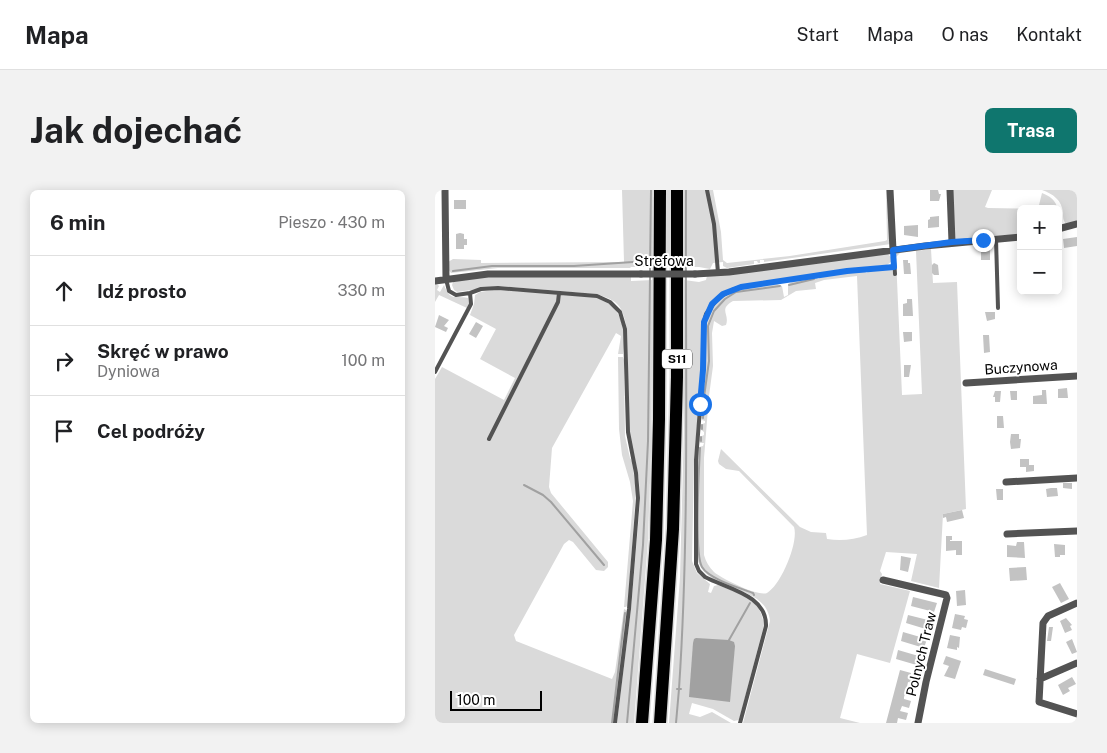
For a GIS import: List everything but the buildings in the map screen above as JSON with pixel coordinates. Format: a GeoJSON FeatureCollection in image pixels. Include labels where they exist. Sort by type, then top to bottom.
{"type":"FeatureCollection","features":[{"type":"Feature","properties":{"kind":"highway","name":"S11"},"geometry":{"type":"LineString","coordinates":[[642,723],[656,540],[659,419],[660,190]]}},
{"type":"Feature","properties":{"kind":"highway","name":"S11"},"geometry":{"type":"LineString","coordinates":[[660,723],[671,583],[674,511],[677,377],[677,190]]}},
{"type":"Feature","properties":{"kind":"street"},"geometry":{"type":"LineString","coordinates":[[445,190],[446,279]]}},
{"type":"Feature","properties":{"kind":"street"},"geometry":{"type":"LineString","coordinates":[[890,190],[893,250]]}},
{"type":"Feature","properties":{"kind":"street"},"geometry":{"type":"LineString","coordinates":[[950,190],[952,242]]}},
{"type":"Feature","properties":{"kind":"street"},"geometry":{"type":"LineString","coordinates":[[1062,228],[1077,224]]}},
{"type":"Feature","properties":{"kind":"street","name":"Strefowa"},"geometry":{"type":"LineString","coordinates":[[435,282],[488,274],[718,273],[952,242],[1017,237]]}},
{"type":"Feature","properties":{"kind":"street","name":"Buczynowa"},"geometry":{"type":"LineString","coordinates":[[966,383],[1077,376]]}},
{"type":"Feature","properties":{"kind":"street"},"geometry":{"type":"LineString","coordinates":[[1006,482],[1077,478]]}},
{"type":"Feature","properties":{"kind":"street"},"geometry":{"type":"LineString","coordinates":[[1007,534],[1077,531]]}},
{"type":"Feature","properties":{"kind":"street","name":"Polnych Traw"},"geometry":{"type":"LineString","coordinates":[[883,580],[942,594],[947,598],[918,723]]}},
{"type":"Feature","properties":{"kind":"street"},"geometry":{"type":"LineString","coordinates":[[1077,603],[1049,616],[1043,623],[1039,702],[1077,714]]}},
{"type":"Feature","properties":{"kind":"street"},"geometry":{"type":"LineString","coordinates":[[1040,679],[1077,662]]}},
{"type":"Feature","properties":{"kind":"lane"},"geometry":{"type":"LineString","coordinates":[[707,190],[714,224],[718,273]]}},
{"type":"Feature","properties":{"kind":"lane"},"geometry":{"type":"LineString","coordinates":[[996,239],[998,308]]}},
{"type":"Feature","properties":{"kind":"lane"},"geometry":{"type":"LineString","coordinates":[[893,250],[895,274]]}},
{"type":"Feature","properties":{"kind":"lane"},"geometry":{"type":"LineString","coordinates":[[739,723],[766,626],[766,617],[763,609],[757,602],[705,577],[699,571],[696,564],[696,460],[703,370],[703,329],[706,314],[718,298],[731,290],[741,287],[847,271],[894,267]]}},
{"type":"Feature","properties":{"kind":"lane"},"geometry":{"type":"LineString","coordinates":[[446,279],[447,287],[452,294],[456,295],[481,289],[498,288],[592,295],[603,298],[620,312],[625,329],[628,432],[636,473],[638,498],[634,564],[615,723]]}},
{"type":"Feature","properties":{"kind":"lane"},"geometry":{"type":"LineString","coordinates":[[435,372],[471,304],[470,293]]}},
{"type":"Feature","properties":{"kind":"lane"},"geometry":{"type":"LineString","coordinates":[[489,439],[558,302],[559,293]]}},
{"type":"Feature","properties":{"kind":"shaded area"},"geometry":{"type":"Polygon","coordinates":[[[622,190],[713,190],[721,232],[723,260],[727,263],[790,256],[885,241],[887,240],[886,190],[888,190],[891,244],[764,262],[764,260],[760,260],[760,263],[754,261],[754,264],[727,268],[723,266],[723,262],[713,263],[710,269],[699,267],[498,268],[451,273],[448,269],[448,262],[453,259],[481,260],[481,263],[624,262],[622,190]]]}},
{"type":"Feature","properties":{"kind":"shaded area"},"geometry":{"type":"Polygon","coordinates":[[[953,190],[992,190],[985,207],[1017,209],[1017,234],[954,240],[953,190]]]}},
{"type":"Feature","properties":{"kind":"shaded area"},"geometry":{"type":"Polygon","coordinates":[[[1042,190],[1077,190],[1077,221],[1066,224],[1063,219],[1062,205],[1050,193],[1042,190]]]}},
{"type":"Feature","properties":{"kind":"shaded area"},"geometry":{"type":"Polygon","coordinates":[[[1042,193],[1056,205],[1039,205],[1042,193]]]}},
{"type":"Feature","properties":{"kind":"shaded area"},"geometry":{"type":"Polygon","coordinates":[[[931,249],[933,283],[957,282],[966,509],[943,514],[939,588],[911,581],[917,554],[886,552],[880,571],[882,574],[880,584],[910,591],[890,663],[857,654],[840,718],[860,723],[743,723],[770,621],[766,609],[758,600],[712,578],[703,570],[697,558],[697,459],[699,447],[703,446],[704,443],[700,443],[699,440],[704,435],[700,425],[705,423],[701,417],[703,386],[705,383],[706,324],[717,302],[734,292],[777,284],[782,286],[784,297],[788,295],[788,284],[796,280],[816,277],[818,279],[823,276],[863,271],[867,273],[868,271],[887,269],[892,270],[893,274],[896,274],[895,256],[896,253],[900,253],[896,257],[902,395],[922,394],[916,251],[931,249]],[[857,276],[824,280],[815,283],[816,289],[796,291],[781,300],[733,301],[725,309],[726,325],[722,326],[714,321],[712,333],[713,366],[704,458],[704,555],[708,564],[714,572],[731,582],[748,590],[767,593],[783,573],[794,543],[794,527],[739,471],[726,469],[719,464],[721,449],[800,527],[811,532],[826,533],[827,539],[832,540],[852,539],[867,535],[857,276]]]}},
{"type":"Feature","properties":{"kind":"shaded area"},"geometry":{"type":"Polygon","coordinates":[[[888,254],[892,261],[887,265],[854,268],[738,286],[725,291],[710,304],[701,328],[702,364],[694,462],[692,561],[697,573],[710,584],[708,592],[711,593],[714,586],[718,585],[748,598],[759,609],[764,625],[739,720],[734,721],[713,709],[692,703],[689,714],[700,717],[712,712],[731,723],[669,723],[680,577],[684,427],[684,280],[699,282],[706,280],[707,276],[888,254]]]}},
{"type":"Feature","properties":{"kind":"shaded area"},"geometry":{"type":"Polygon","coordinates":[[[631,276],[631,281],[653,280],[651,451],[648,540],[634,723],[617,723],[631,609],[640,502],[639,480],[629,431],[627,329],[623,314],[615,302],[596,294],[499,286],[457,292],[452,285],[453,282],[475,277],[631,276]]]}},
{"type":"Feature","properties":{"kind":"shaded area"},"geometry":{"type":"Polygon","coordinates":[[[435,284],[439,286],[437,290],[440,292],[444,285],[451,296],[468,298],[469,304],[467,308],[439,295],[435,302],[435,284]]]}},
{"type":"Feature","properties":{"kind":"shaded area"},"geometry":{"type":"Polygon","coordinates":[[[493,290],[554,293],[557,295],[557,298],[562,294],[582,295],[601,299],[614,308],[621,322],[624,338],[623,354],[618,354],[621,336],[616,333],[552,448],[549,487],[551,493],[608,562],[608,567],[604,571],[596,570],[573,542],[569,540],[564,544],[514,635],[516,641],[612,679],[615,672],[624,609],[626,610],[614,723],[435,723],[435,379],[442,367],[504,400],[515,378],[480,359],[496,329],[470,315],[475,295],[480,292],[493,290]]]}},
{"type":"Feature","properties":{"kind":"shaded area"},"geometry":{"type":"Polygon","coordinates":[[[618,357],[623,357],[624,360],[625,436],[632,461],[636,490],[628,605],[626,607],[624,607],[633,501],[630,482],[622,455],[619,429],[618,357]]]}},
{"type":"Feature","properties":{"kind":"shaded area"},"geometry":{"type":"Polygon","coordinates":[[[696,638],[734,642],[730,702],[689,697],[693,643],[696,638]]]}},
{"type":"Feature","properties":{"kind":"waterway"},"geometry":{"type":"LineString","coordinates":[[650,272],[651,190]]}},
{"type":"Feature","properties":{"kind":"waterway"},"geometry":{"type":"LineString","coordinates":[[681,689],[679,689],[686,502],[686,190]]}},
{"type":"Feature","properties":{"kind":"waterway"},"geometry":{"type":"LineString","coordinates":[[453,271],[492,266],[574,266],[633,262]]}},
{"type":"Feature","properties":{"kind":"waterway"},"geometry":{"type":"LineString","coordinates":[[627,723],[643,545],[648,441],[650,276]]}},
{"type":"Feature","properties":{"kind":"waterway"},"geometry":{"type":"LineString","coordinates":[[789,285],[814,279]]}},
{"type":"Feature","properties":{"kind":"waterway"},"geometry":{"type":"LineString","coordinates":[[703,418],[709,361],[708,326],[714,311],[725,299],[736,292],[780,286]]}},
{"type":"Feature","properties":{"kind":"waterway"},"geometry":{"type":"LineString","coordinates":[[700,448],[698,545],[702,567],[718,579],[754,595]]}},
{"type":"Feature","properties":{"kind":"waterway"},"geometry":{"type":"LineString","coordinates":[[524,485],[543,495],[551,502],[604,565]]}},
{"type":"Feature","properties":{"kind":"waterway"},"geometry":{"type":"LineString","coordinates":[[729,640],[750,603]]}},
{"type":"Feature","properties":{"kind":"waterway"},"geometry":{"type":"LineString","coordinates":[[612,723],[625,613]]}},
{"type":"Feature","properties":{"kind":"waterway"},"geometry":{"type":"LineString","coordinates":[[676,723],[679,689],[677,689]]}},
{"type":"Feature","properties":{"kind":"route"},"geometry":{"type":"LineString","coordinates":[[700,404],[704,322],[712,304],[723,294],[741,287],[847,271],[894,267],[893,250],[983,240]]}}]}
